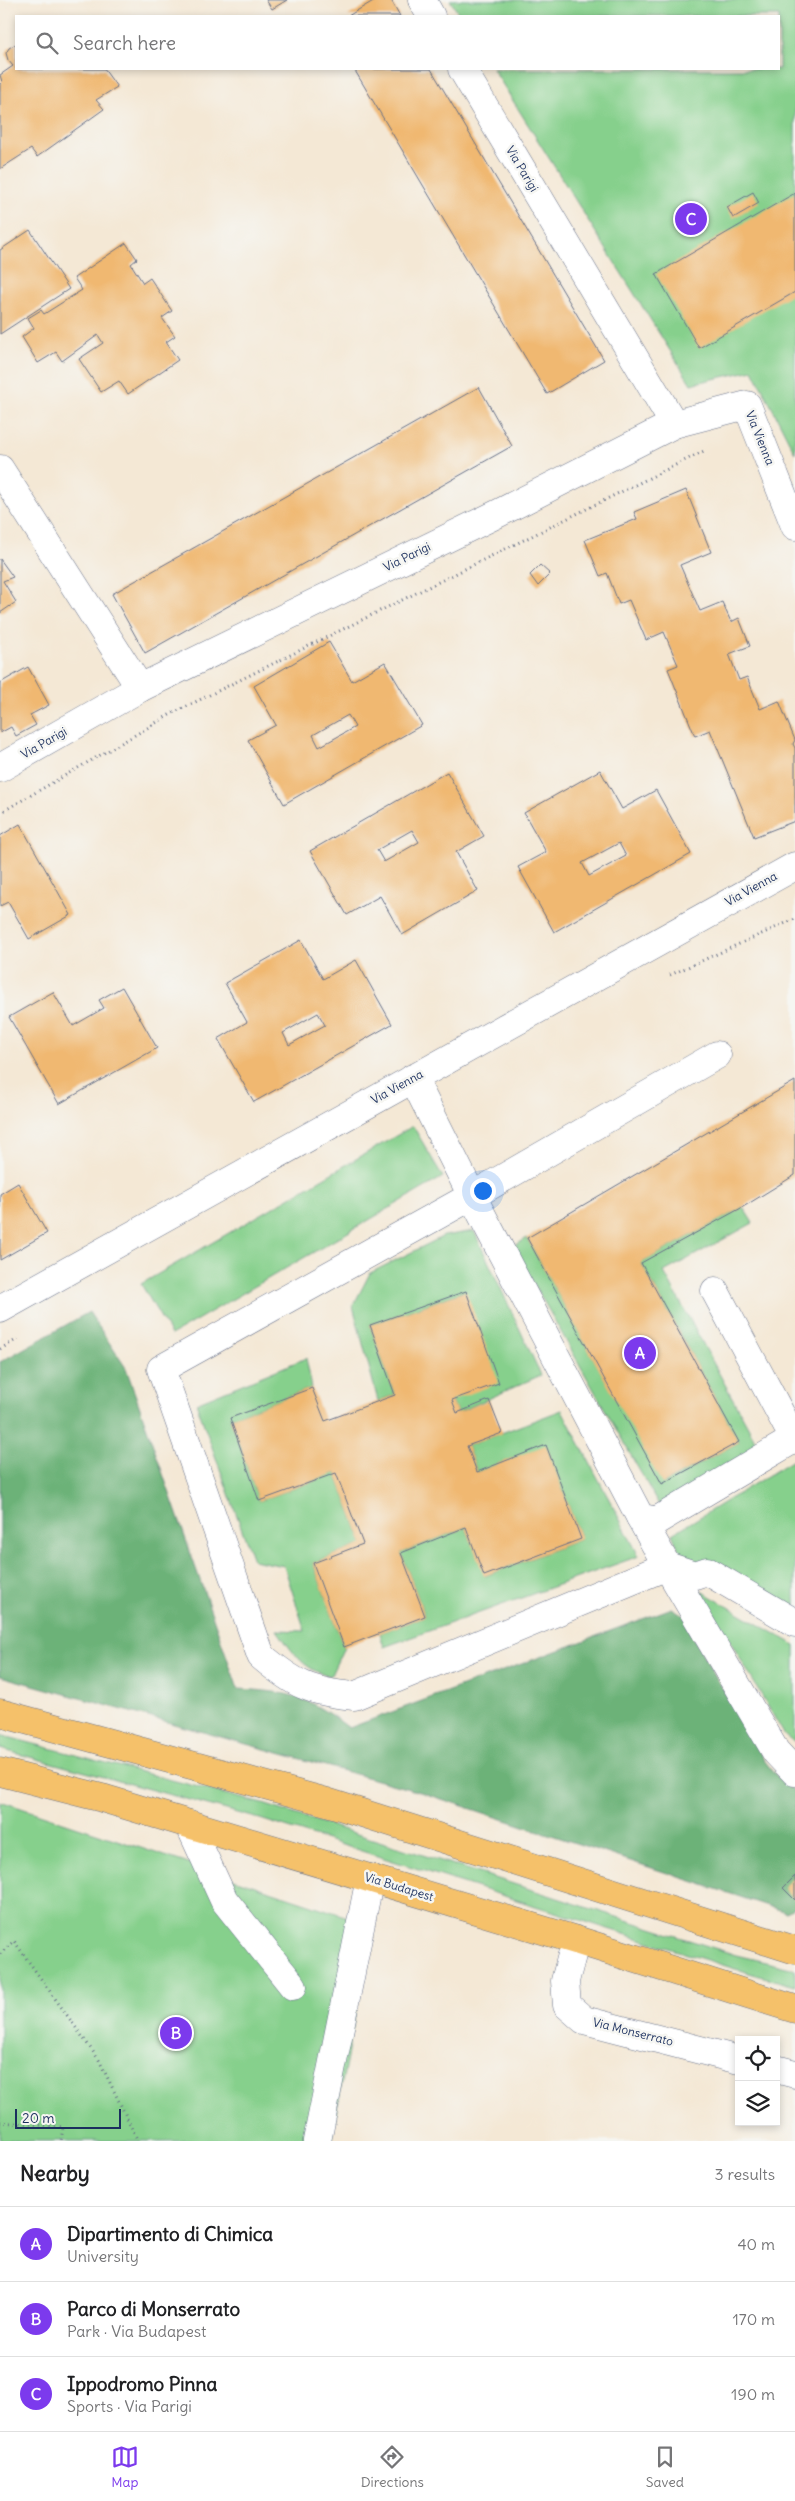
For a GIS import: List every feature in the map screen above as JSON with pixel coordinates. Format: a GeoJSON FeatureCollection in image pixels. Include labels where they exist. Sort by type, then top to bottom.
{"type":"FeatureCollection","features":[{"type":"Feature","properties":{"kind":"main road"},"geometry":{"type":"LineString","coordinates":[[0,1713],[327,1802],[795,1950]]}},
{"type":"Feature","properties":{"kind":"main road","name":"Via Budapest"},"geometry":{"type":"LineString","coordinates":[[0,1772],[102,1798],[190,1824],[576,1940],[795,2009]]}},
{"type":"Feature","properties":{"kind":"street"},"geometry":{"type":"LineString","coordinates":[[422,0],[430,15]]}},
{"type":"Feature","properties":{"kind":"street","name":"Via Parigi"},"geometry":{"type":"LineString","coordinates":[[463,70],[674,424]]}},
{"type":"Feature","properties":{"kind":"street","name":"Via Parigi"},"geometry":{"type":"LineString","coordinates":[[0,768],[140,688],[499,513],[674,424],[747,405]]}},
{"type":"Feature","properties":{"kind":"street","name":"Via Vienna"},"geometry":{"type":"LineString","coordinates":[[747,405],[795,526]]}},
{"type":"Feature","properties":{"kind":"street"},"geometry":{"type":"LineString","coordinates":[[0,469],[140,688]]}},
{"type":"Feature","properties":{"kind":"street","name":"Via Vienna"},"geometry":{"type":"LineString","coordinates":[[0,1309],[795,866]]}},
{"type":"Feature","properties":{"kind":"street"},"geometry":{"type":"LineString","coordinates":[[717,1055],[472,1196],[161,1369],[261,1656],[284,1675],[307,1688],[354,1696],[667,1566],[695,1576],[707,1571],[795,1622]]}},
{"type":"Feature","properties":{"kind":"street"},"geometry":{"type":"LineString","coordinates":[[413,1078],[472,1196],[640,1517],[776,1752],[795,1772]]}},
{"type":"Feature","properties":{"kind":"street"},"geometry":{"type":"LineString","coordinates":[[640,1517],[656,1521],[794,1439],[715,1291]]}},
{"type":"Feature","properties":{"kind":"street"},"geometry":{"type":"LineString","coordinates":[[190,1824],[224,1900],[293,1986]]}},
{"type":"Feature","properties":{"kind":"street"},"geometry":{"type":"LineString","coordinates":[[317,2141],[370,1878]]}},
{"type":"Feature","properties":{"kind":"street","name":"Via Monserrato"},"geometry":{"type":"LineString","coordinates":[[576,1940],[565,1981],[566,1997],[567,2004],[584,2020],[735,2059]]}},
{"type":"Feature","properties":{"kind":"street"},"geometry":{"type":"LineString","coordinates":[[780,2070],[795,2074]]}},
{"type":"Feature","properties":{"kind":"path"},"geometry":{"type":"LineString","coordinates":[[0,813],[173,713],[710,449]]}},
{"type":"Feature","properties":{"kind":"path"},"geometry":{"type":"LineString","coordinates":[[0,1954],[14,1941],[99,2060],[138,2141]]}},
{"type":"Feature","properties":{"kind":"path"},"geometry":{"type":"LineString","coordinates":[[0,2122],[63,2126],[61,2141]]}},
{"type":"Feature","properties":{"kind":"green space"},"geometry":{"type":"Polygon","coordinates":[[[450,0],[795,0],[795,453],[753,370],[691,384],[494,70],[780,70],[780,15],[459,15],[450,0]]]}},
{"type":"Feature","properties":{"kind":"green space"},"geometry":{"type":"Polygon","coordinates":[[[413,1126],[443,1177],[171,1335],[141,1284],[413,1126]]]}},
{"type":"Feature","properties":{"kind":"green space"},"geometry":{"type":"Polygon","coordinates":[[[743,1207],[753,1223],[664,1272],[759,1447],[659,1505],[513,1247],[527,1238],[663,1484],[739,1442],[641,1263],[743,1207]]]}},
{"type":"Feature","properties":{"kind":"green space"},"geometry":{"type":"Polygon","coordinates":[[[474,1231],[541,1375],[457,1413],[452,1400],[465,1291],[370,1325],[395,1395],[378,1401],[353,1306],[370,1273],[444,1236],[474,1231]]]}},
{"type":"Feature","properties":{"kind":"green space"},"geometry":{"type":"Polygon","coordinates":[[[89,1312],[126,1368],[238,1689],[272,1692],[297,1697],[321,1708],[349,1728],[672,1608],[685,1616],[690,1632],[764,1760],[775,1774],[795,1792],[795,1908],[786,1912],[420,1792],[0,1676],[0,1362],[89,1312]]]}},
{"type":"Feature","properties":{"kind":"green space"},"geometry":{"type":"Polygon","coordinates":[[[306,1358],[312,1388],[230,1418],[259,1501],[336,1473],[363,1544],[313,1563],[344,1647],[330,1677],[312,1669],[299,1659],[277,1630],[305,1631],[284,1566],[253,1560],[196,1403],[306,1358]]]}},
{"type":"Feature","properties":{"kind":"green space"},"geometry":{"type":"Polygon","coordinates":[[[562,1410],[639,1556],[384,1647],[380,1633],[425,1616],[401,1553],[466,1527],[485,1576],[581,1539],[546,1446],[477,1472],[467,1446],[562,1410]]]}},
{"type":"Feature","properties":{"kind":"green space"},"geometry":{"type":"Polygon","coordinates":[[[795,1459],[795,1619],[679,1550],[672,1534],[795,1459]]]}},
{"type":"Feature","properties":{"kind":"green space"},"geometry":{"type":"Polygon","coordinates":[[[701,1591],[795,1645],[795,1743],[784,1734],[701,1591]]]}},
{"type":"Feature","properties":{"kind":"green space"},"geometry":{"type":"Polygon","coordinates":[[[0,1735],[263,1804],[736,1955],[795,1969],[795,1986],[732,1968],[260,1819],[0,1749],[0,1735]]]}},
{"type":"Feature","properties":{"kind":"green space"},"geometry":{"type":"Polygon","coordinates":[[[0,1801],[372,1925],[331,2141],[0,2141],[0,1801]]]}},
{"type":"Feature","properties":{"kind":"building"},"geometry":{"type":"Polygon","coordinates":[[[266,0],[287,0],[272,9],[266,0]]]}},
{"type":"Feature","properties":{"kind":"building"},"geometry":{"type":"Polygon","coordinates":[[[375,0],[391,0],[399,15],[350,15],[375,0]]]}},
{"type":"Feature","properties":{"kind":"building"},"geometry":{"type":"Polygon","coordinates":[[[15,45],[15,70],[105,70],[117,87],[96,100],[104,109],[37,157],[31,149],[0,169],[0,84],[2,82],[0,75],[13,66],[8,60],[6,53],[9,48],[15,45]]]}},
{"type":"Feature","properties":{"kind":"building"},"geometry":{"type":"Polygon","coordinates":[[[355,70],[432,70],[604,360],[547,394],[355,70]]]}},
{"type":"Feature","properties":{"kind":"building"},"geometry":{"type":"Polygon","coordinates":[[[753,192],[759,203],[733,218],[727,207],[753,192]]]}},
{"type":"Feature","properties":{"kind":"building"},"geometry":{"type":"Polygon","coordinates":[[[795,193],[795,292],[699,348],[656,274],[795,193]]]}},
{"type":"Feature","properties":{"kind":"building"},"geometry":{"type":"Polygon","coordinates":[[[30,230],[69,289],[0,334],[0,250],[30,230]]]}},
{"type":"Feature","properties":{"kind":"building"},"geometry":{"type":"Polygon","coordinates":[[[126,243],[137,259],[131,264],[143,283],[150,278],[172,311],[162,318],[175,336],[166,342],[178,360],[128,394],[119,381],[101,392],[79,359],[103,343],[98,335],[62,361],[56,352],[38,363],[22,337],[34,328],[28,318],[41,310],[44,314],[82,290],[74,278],[126,243]]]}},
{"type":"Feature","properties":{"kind":"building"},"geometry":{"type":"Polygon","coordinates":[[[479,387],[512,446],[145,653],[112,594],[479,387]]]}},
{"type":"Feature","properties":{"kind":"building"},"geometry":{"type":"Polygon","coordinates":[[[686,490],[711,552],[680,565],[700,611],[722,602],[731,622],[739,618],[750,646],[729,654],[739,680],[747,677],[760,709],[779,701],[795,740],[793,744],[795,748],[795,821],[754,837],[710,730],[695,736],[668,669],[678,665],[664,632],[646,640],[629,600],[619,604],[607,573],[600,576],[585,540],[637,519],[634,512],[686,490]]]}},
{"type":"Feature","properties":{"kind":"building"},"geometry":{"type":"Polygon","coordinates":[[[0,559],[13,577],[3,581],[16,602],[0,613],[0,559]]]}},
{"type":"Feature","properties":{"kind":"building"},"geometry":{"type":"Polygon","coordinates":[[[540,565],[550,574],[538,586],[530,575],[540,565]]]}},
{"type":"Feature","properties":{"kind":"building"},"geometry":{"type":"Polygon","coordinates":[[[329,642],[352,681],[385,662],[422,725],[284,804],[248,740],[276,725],[254,686],[329,642]],[[348,715],[313,735],[319,747],[355,727],[348,715]]]}},
{"type":"Feature","properties":{"kind":"building"},"geometry":{"type":"Polygon","coordinates":[[[28,667],[49,705],[30,715],[36,725],[16,736],[11,727],[0,733],[0,683],[28,667]]]}},
{"type":"Feature","properties":{"kind":"building"},"geometry":{"type":"Polygon","coordinates":[[[600,770],[622,809],[656,790],[691,854],[554,932],[518,867],[546,852],[524,813],[600,770]],[[619,843],[582,863],[589,876],[626,856],[619,843]]]}},
{"type":"Feature","properties":{"kind":"building"},"geometry":{"type":"Polygon","coordinates":[[[447,772],[484,836],[456,852],[478,891],[402,935],[380,896],[347,915],[310,851],[447,772]],[[412,830],[377,850],[384,862],[419,842],[412,830]]]}},
{"type":"Feature","properties":{"kind":"building"},"geometry":{"type":"Polygon","coordinates":[[[20,824],[71,915],[29,939],[8,902],[0,906],[0,836],[20,824]]]}},
{"type":"Feature","properties":{"kind":"building"},"geometry":{"type":"Polygon","coordinates":[[[301,940],[323,979],[356,960],[392,1024],[254,1102],[218,1039],[247,1022],[225,983],[301,940]],[[318,1013],[283,1033],[289,1045],[325,1025],[318,1013]]]}},
{"type":"Feature","properties":{"kind":"building"},"geometry":{"type":"Polygon","coordinates":[[[122,987],[157,1048],[59,1104],[9,1017],[53,992],[73,1026],[104,1008],[99,1000],[122,987]]]}},
{"type":"Feature","properties":{"kind":"building"},"geometry":{"type":"Polygon","coordinates":[[[795,1081],[795,1175],[743,1207],[641,1263],[739,1442],[662,1484],[527,1238],[795,1081]]]}},
{"type":"Feature","properties":{"kind":"building"},"geometry":{"type":"Polygon","coordinates":[[[18,1183],[47,1233],[0,1260],[0,1194],[18,1183]]]}},
{"type":"Feature","properties":{"kind":"building"},"geometry":{"type":"Polygon","coordinates":[[[466,1291],[499,1383],[452,1400],[457,1413],[489,1400],[502,1433],[467,1446],[477,1472],[546,1445],[581,1539],[484,1576],[466,1527],[401,1553],[425,1616],[344,1647],[313,1563],[363,1544],[336,1473],[259,1501],[230,1418],[312,1388],[325,1421],[395,1395],[370,1325],[466,1291]]]}},
{"type":"Feature","properties":{"kind":"building"},"geometry":{"type":"Polygon","coordinates":[[[795,1876],[795,1900],[783,1888],[795,1876]]]}},
{"type":"Feature","properties":{"kind":"place","name":"Ippodromo Pinna"},"geometry":{"type":"Point","coordinates":[691,219]}},
{"type":"Feature","properties":{"kind":"place","name":"Dipartimento di Chimica"},"geometry":{"type":"Point","coordinates":[640,1353]}},
{"type":"Feature","properties":{"kind":"place","name":"Parco di Monserrato"},"geometry":{"type":"Point","coordinates":[176,2033]}}]}
